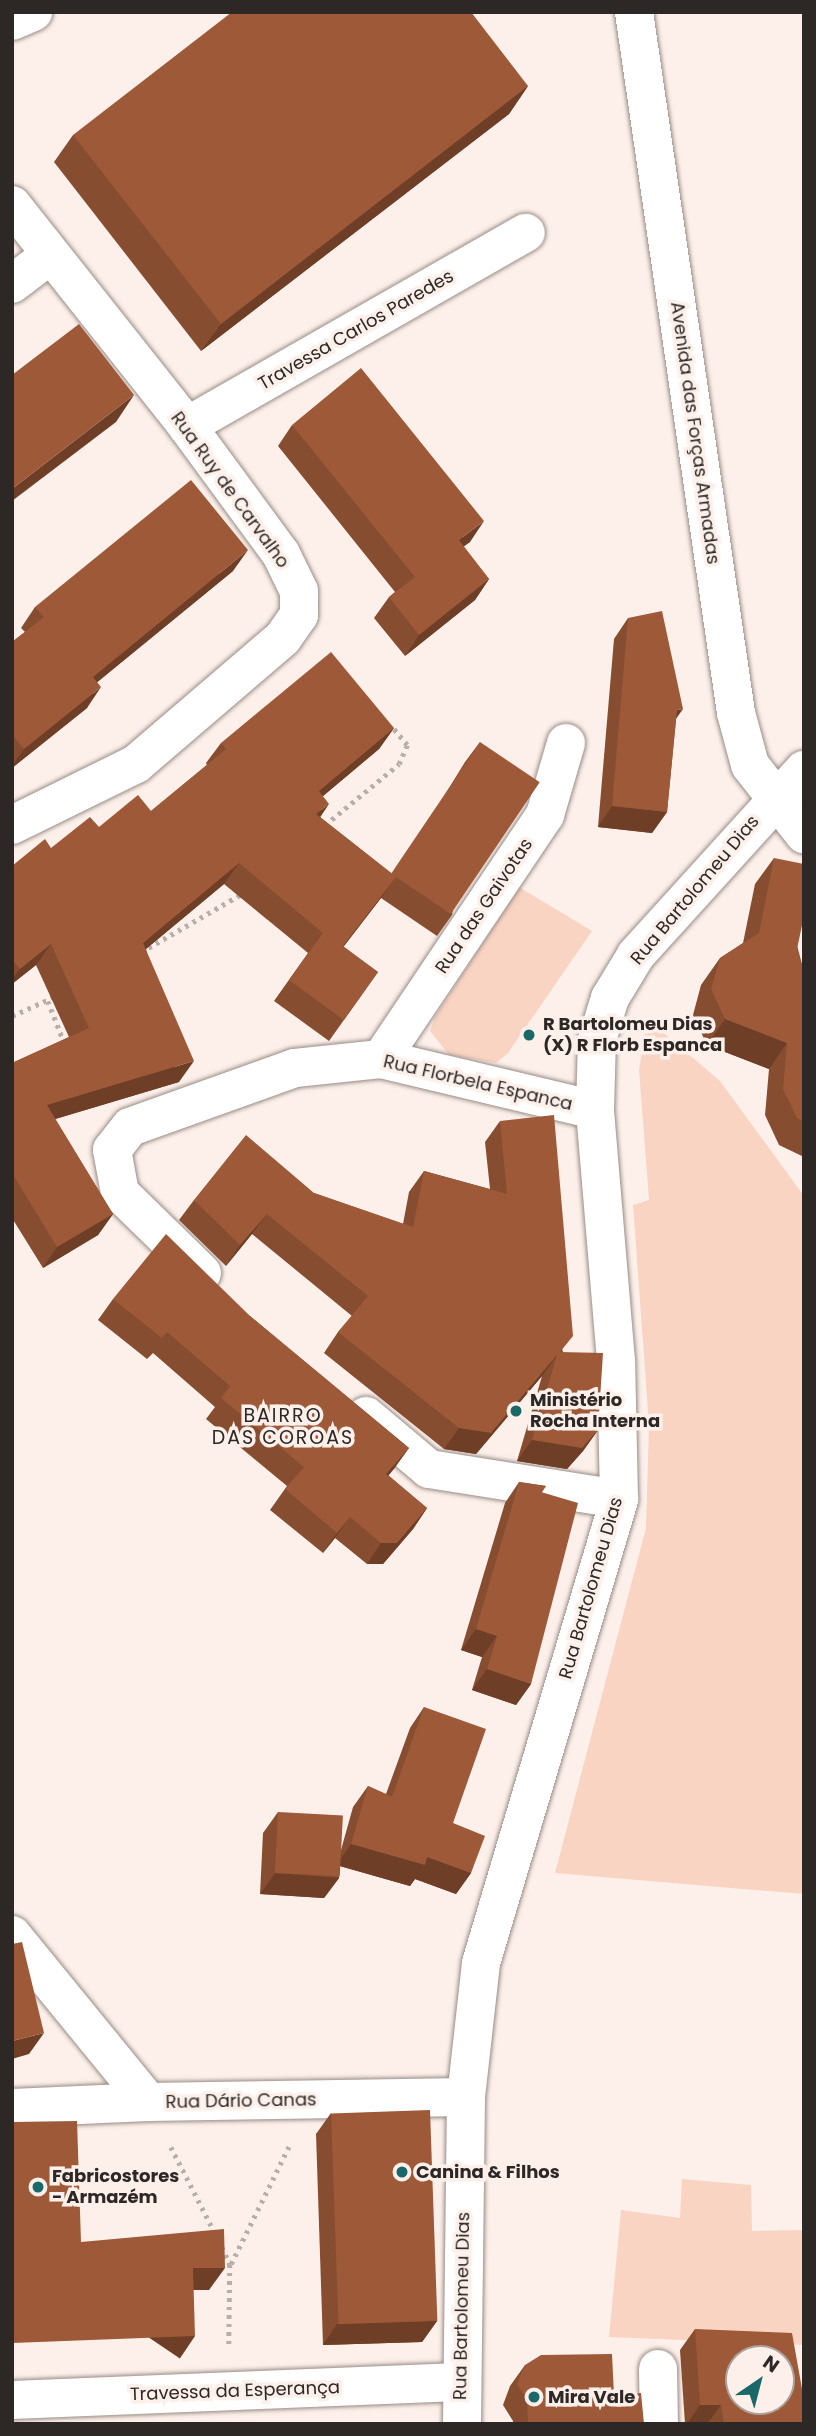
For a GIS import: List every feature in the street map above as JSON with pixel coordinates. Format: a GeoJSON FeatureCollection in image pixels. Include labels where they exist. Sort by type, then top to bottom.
{"type":"FeatureCollection","features":[{"type":"Feature","properties":{"kind":"street"},"geometry":{"type":"LineString","coordinates":[[12,21],[33,12]]}},
{"type":"Feature","properties":{"kind":"street","name":"Avenida das Forças Armadas"},"geometry":{"type":"LineString","coordinates":[[634,12],[736,713],[751,765],[771,800],[804,834]]}},
{"type":"Feature","properties":{"kind":"street","name":"Rua Ruy de Carvalho"},"geometry":{"type":"LineString","coordinates":[[12,205],[187,426],[281,554],[299,591],[299,615],[284,638],[136,764],[12,825]]}},
{"type":"Feature","properties":{"kind":"street","name":"Travessa Carlos Paredes"},"geometry":{"type":"LineString","coordinates":[[187,426],[526,233]]}},
{"type":"Feature","properties":{"kind":"street"},"geometry":{"type":"LineString","coordinates":[[12,284],[50,255]]}},
{"type":"Feature","properties":{"kind":"street","name":"Rua das Gaivotas"},"geometry":{"type":"LineString","coordinates":[[381,1059],[545,815],[566,743]]}},
{"type":"Feature","properties":{"kind":"street","name":"Rua Bartolomeu Dias"},"geometry":{"type":"LineString","coordinates":[[462,2424],[459,2382],[466,2097],[481,1963],[619,1499],[616,1361],[594,1110],[597,1040],[610,998],[636,955],[771,800],[804,770]]}},
{"type":"Feature","properties":{"kind":"street","name":"Rua Florbela Espanca"},"geometry":{"type":"LineString","coordinates":[[229,1300],[120,1194],[111,1150],[116,1138],[130,1127],[295,1068],[381,1059],[594,1110]]}},
{"type":"Feature","properties":{"kind":"street"},"geometry":{"type":"LineString","coordinates":[[334,1390],[429,1469],[619,1499]]}},
{"type":"Feature","properties":{"kind":"street","name":"Rua Dário Canas"},"geometry":{"type":"LineString","coordinates":[[12,1935],[148,2102],[466,2097]]}},
{"type":"Feature","properties":{"kind":"street"},"geometry":{"type":"LineString","coordinates":[[12,2108],[148,2102]]}},
{"type":"Feature","properties":{"kind":"street"},"geometry":{"type":"LineString","coordinates":[[657,2369],[659,2424]]}},
{"type":"Feature","properties":{"kind":"street","name":"Travessa da Esperança"},"geometry":{"type":"LineString","coordinates":[[12,2400],[459,2382]]}},
{"type":"Feature","properties":{"kind":"path"},"geometry":{"type":"LineString","coordinates":[[317,832],[399,764],[407,745],[382,715]]}},
{"type":"Feature","properties":{"kind":"path"},"geometry":{"type":"LineString","coordinates":[[131,957],[225,908],[256,882]]}},
{"type":"Feature","properties":{"kind":"path"},"geometry":{"type":"LineString","coordinates":[[12,1016],[60,995]]}},
{"type":"Feature","properties":{"kind":"path"},"geometry":{"type":"LineString","coordinates":[[48,1001],[67,1050]]}},
{"type":"Feature","properties":{"kind":"path"},"geometry":{"type":"LineString","coordinates":[[229,2391],[230,2264],[288,2147],[321,2099]]}},
{"type":"Feature","properties":{"kind":"path"},"geometry":{"type":"LineString","coordinates":[[148,2102],[230,2264]]}},
{"type":"Feature","properties":{"kind":"shaded area"},"geometry":{"type":"Polygon","coordinates":[[[519,887],[592,931],[508,1053],[496,1063],[449,1055],[430,1031],[435,1017],[519,887]]]}},
{"type":"Feature","properties":{"kind":"shaded area"},"geometry":{"type":"Polygon","coordinates":[[[647,1019],[720,1081],[804,1196],[804,1894],[555,1873],[646,1528],[649,1425],[633,1205],[649,1200],[639,1070],[647,1019]]]}},
{"type":"Feature","properties":{"kind":"shaded area"},"geometry":{"type":"Polygon","coordinates":[[[682,2179],[751,2185],[752,2231],[804,2230],[804,2345],[609,2337],[621,2210],[680,2218],[682,2179]]]}},
{"type":"Feature","properties":{"kind":"building"},"geometry":{"type":"Polygon","coordinates":[[[232,12],[471,12],[528,86],[221,324],[73,135],[232,12]]]}},
{"type":"Feature","properties":{"kind":"building"},"geometry":{"type":"Polygon","coordinates":[[[79,324],[134,395],[12,489],[12,375],[79,324]]]}},
{"type":"Feature","properties":{"kind":"building"},"geometry":{"type":"Polygon","coordinates":[[[361,368],[484,521],[459,540],[489,579],[419,635],[389,597],[415,577],[292,425],[361,368]]]}},
{"type":"Feature","properties":{"kind":"building"},"geometry":{"type":"Polygon","coordinates":[[[191,480],[248,550],[93,677],[101,687],[24,749],[12,735],[12,642],[44,617],[35,607],[191,480]]]}},
{"type":"Feature","properties":{"kind":"building"},"geometry":{"type":"Polygon","coordinates":[[[662,611],[683,709],[677,710],[667,812],[612,806],[628,618],[662,611]]]}},
{"type":"Feature","properties":{"kind":"building"},"geometry":{"type":"Polygon","coordinates":[[[331,652],[394,728],[319,791],[329,804],[316,814],[396,877],[343,946],[378,972],[344,1020],[289,980],[323,933],[239,863],[143,943],[194,1061],[47,1105],[113,1214],[57,1247],[12,1173],[12,1063],[89,1028],[51,944],[20,969],[12,963],[12,866],[45,839],[51,848],[90,817],[99,827],[138,795],[151,811],[226,749],[221,743],[331,652]]]}},
{"type":"Feature","properties":{"kind":"building"},"geometry":{"type":"Polygon","coordinates":[[[480,742],[540,782],[451,914],[391,874],[480,742]]]}},
{"type":"Feature","properties":{"kind":"building"},"geometry":{"type":"Polygon","coordinates":[[[774,858],[804,864],[804,916],[797,949],[804,972],[804,1122],[797,1118],[783,1089],[787,1043],[725,1019],[711,989],[720,958],[759,933],[774,858]]]}},
{"type":"Feature","properties":{"kind":"building"},"geometry":{"type":"Polygon","coordinates":[[[554,1115],[573,1336],[560,1352],[603,1353],[598,1430],[582,1448],[532,1440],[557,1355],[491,1433],[459,1428],[338,1332],[368,1296],[267,1214],[240,1245],[194,1200],[246,1135],[314,1193],[413,1227],[424,1171],[507,1194],[500,1121],[554,1115]]]}},
{"type":"Feature","properties":{"kind":"building"},"geometry":{"type":"Polygon","coordinates":[[[166,1234],[250,1316],[409,1448],[386,1474],[427,1508],[397,1543],[381,1543],[350,1517],[337,1533],[285,1489],[304,1467],[221,1398],[230,1386],[167,1332],[162,1338],[113,1299],[166,1234]]]}},
{"type":"Feature","properties":{"kind":"building"},"geometry":{"type":"Polygon","coordinates":[[[519,1482],[546,1486],[541,1492],[578,1503],[531,1684],[487,1669],[497,1636],[476,1629],[519,1482]]]}},
{"type":"Feature","properties":{"kind":"building"},"geometry":{"type":"Polygon","coordinates":[[[424,1707],[486,1729],[453,1823],[485,1836],[471,1873],[427,1857],[425,1865],[351,1844],[368,1786],[392,1797],[424,1707]]]}},
{"type":"Feature","properties":{"kind":"building"},"geometry":{"type":"Polygon","coordinates":[[[278,1812],[343,1815],[340,1876],[275,1873],[278,1812]]]}},
{"type":"Feature","properties":{"kind":"building"},"geometry":{"type":"Polygon","coordinates":[[[22,1942],[44,2033],[12,2041],[12,1944],[22,1942]]]}},
{"type":"Feature","properties":{"kind":"building"},"geometry":{"type":"Polygon","coordinates":[[[430,2110],[437,2321],[338,2324],[331,2113],[430,2110]]]}},
{"type":"Feature","properties":{"kind":"building"},"geometry":{"type":"Polygon","coordinates":[[[77,2121],[81,2242],[224,2229],[225,2268],[193,2268],[195,2336],[12,2343],[12,2122],[77,2121]]]}},
{"type":"Feature","properties":{"kind":"building"},"geometry":{"type":"Polygon","coordinates":[[[695,2329],[792,2333],[794,2345],[725,2345],[725,2415],[795,2415],[795,2350],[804,2400],[804,2424],[724,2424],[721,2405],[700,2405],[695,2329]]]}},
{"type":"Feature","properties":{"kind":"building"},"geometry":{"type":"Polygon","coordinates":[[[612,2354],[614,2395],[641,2393],[644,2424],[528,2424],[527,2400],[517,2384],[525,2365],[541,2355],[612,2354]]]}},
{"type":"Feature","properties":{"kind":"place","name":"R Bartolomeu Dias (X) R Florb Espanca"},"geometry":{"type":"Point","coordinates":[529,1035]}},
{"type":"Feature","properties":{"kind":"place","name":"Ministério Rocha Interna"},"geometry":{"type":"Point","coordinates":[516,1411]}},
{"type":"Feature","properties":{"kind":"place","name":"Canina & Filhos"},"geometry":{"type":"Point","coordinates":[402,2172]}},
{"type":"Feature","properties":{"kind":"place","name":"Fabricostores - Armazém"},"geometry":{"type":"Point","coordinates":[38,2187]}},
{"type":"Feature","properties":{"kind":"place","name":"Mira Vale"},"geometry":{"type":"Point","coordinates":[534,2397]}},
{"type":"Feature","properties":{"kind":"district","name":"BAIRRO DAS COROAS"},"geometry":{"type":"Point","coordinates":[283,1427]}}]}
